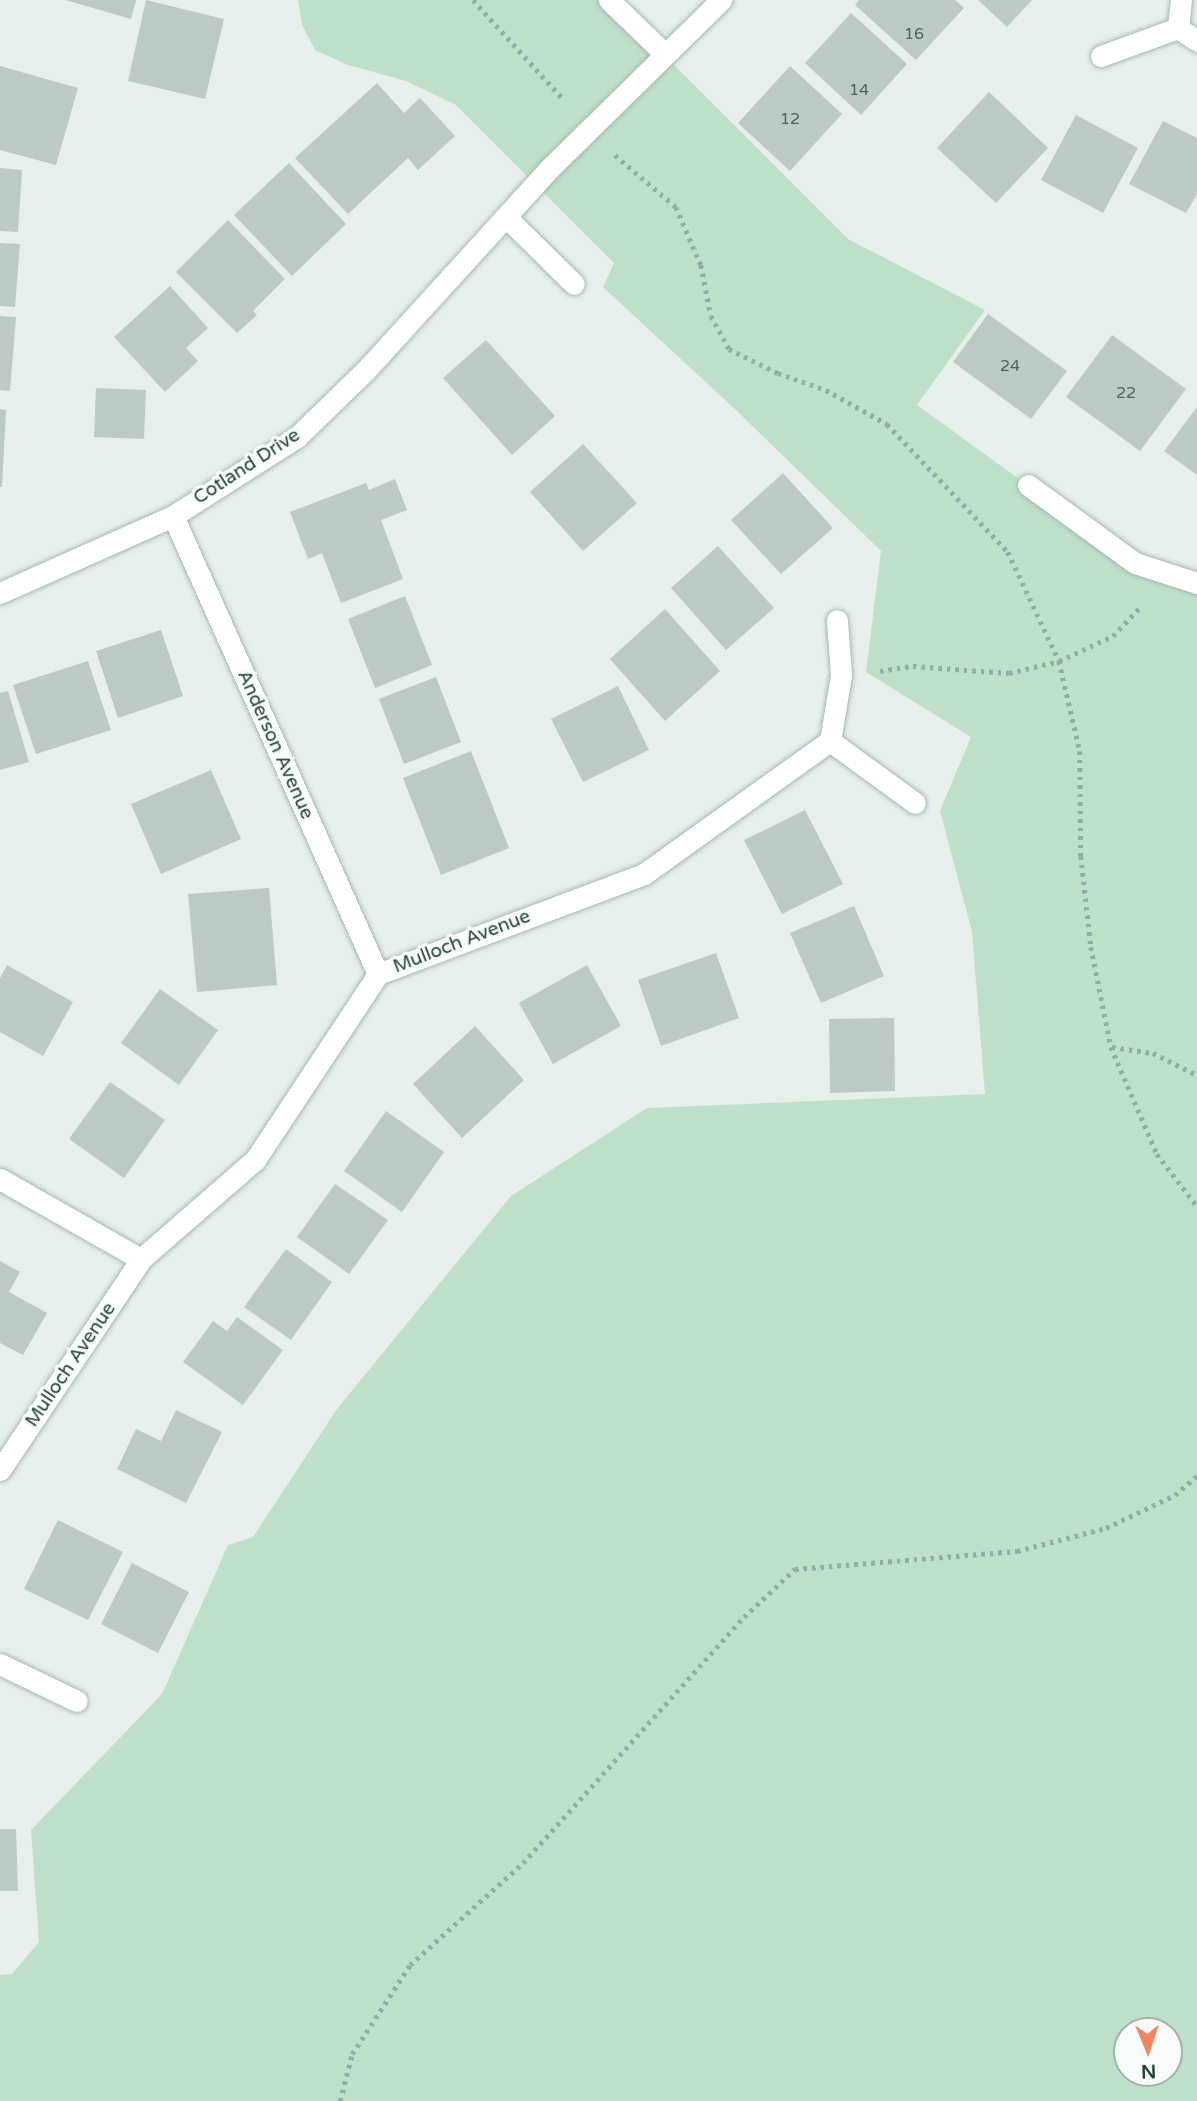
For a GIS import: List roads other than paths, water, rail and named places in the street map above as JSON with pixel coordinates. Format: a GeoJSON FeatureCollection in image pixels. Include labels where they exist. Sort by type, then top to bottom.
{"type":"FeatureCollection","features":[{"type":"Feature","properties":{"kind":"street"},"geometry":{"type":"LineString","coordinates":[[609,0],[664,54]]}},
{"type":"Feature","properties":{"kind":"street","name":"Cotland Drive"},"geometry":{"type":"LineString","coordinates":[[0,593],[173,516],[297,437],[366,370],[550,169],[721,0]]}},
{"type":"Feature","properties":{"kind":"street"},"geometry":{"type":"LineString","coordinates":[[1178,28],[1181,0]]}},
{"type":"Feature","properties":{"kind":"street"},"geometry":{"type":"LineString","coordinates":[[1178,28],[1197,41]]}},
{"type":"Feature","properties":{"kind":"street"},"geometry":{"type":"LineString","coordinates":[[1101,56],[1178,28]]}},
{"type":"Feature","properties":{"kind":"street"},"geometry":{"type":"LineString","coordinates":[[506,217],[574,284]]}},
{"type":"Feature","properties":{"kind":"street"},"geometry":{"type":"LineString","coordinates":[[1028,485],[1135,563],[1197,583]]}},
{"type":"Feature","properties":{"kind":"street","name":"Anderson Avenue"},"geometry":{"type":"LineString","coordinates":[[173,516],[377,974]]}},
{"type":"Feature","properties":{"kind":"street"},"geometry":{"type":"LineString","coordinates":[[837,620],[841,675],[830,741],[915,803]]}},
{"type":"Feature","properties":{"kind":"street","name":"Mulloch Avenue"},"geometry":{"type":"LineString","coordinates":[[0,1470],[141,1259],[255,1160],[377,974],[644,874],[830,741]]}},
{"type":"Feature","properties":{"kind":"street"},"geometry":{"type":"LineString","coordinates":[[0,1179],[141,1259]]}},
{"type":"Feature","properties":{"kind":"street"},"geometry":{"type":"LineString","coordinates":[[0,1664],[77,1701]]}}]}
